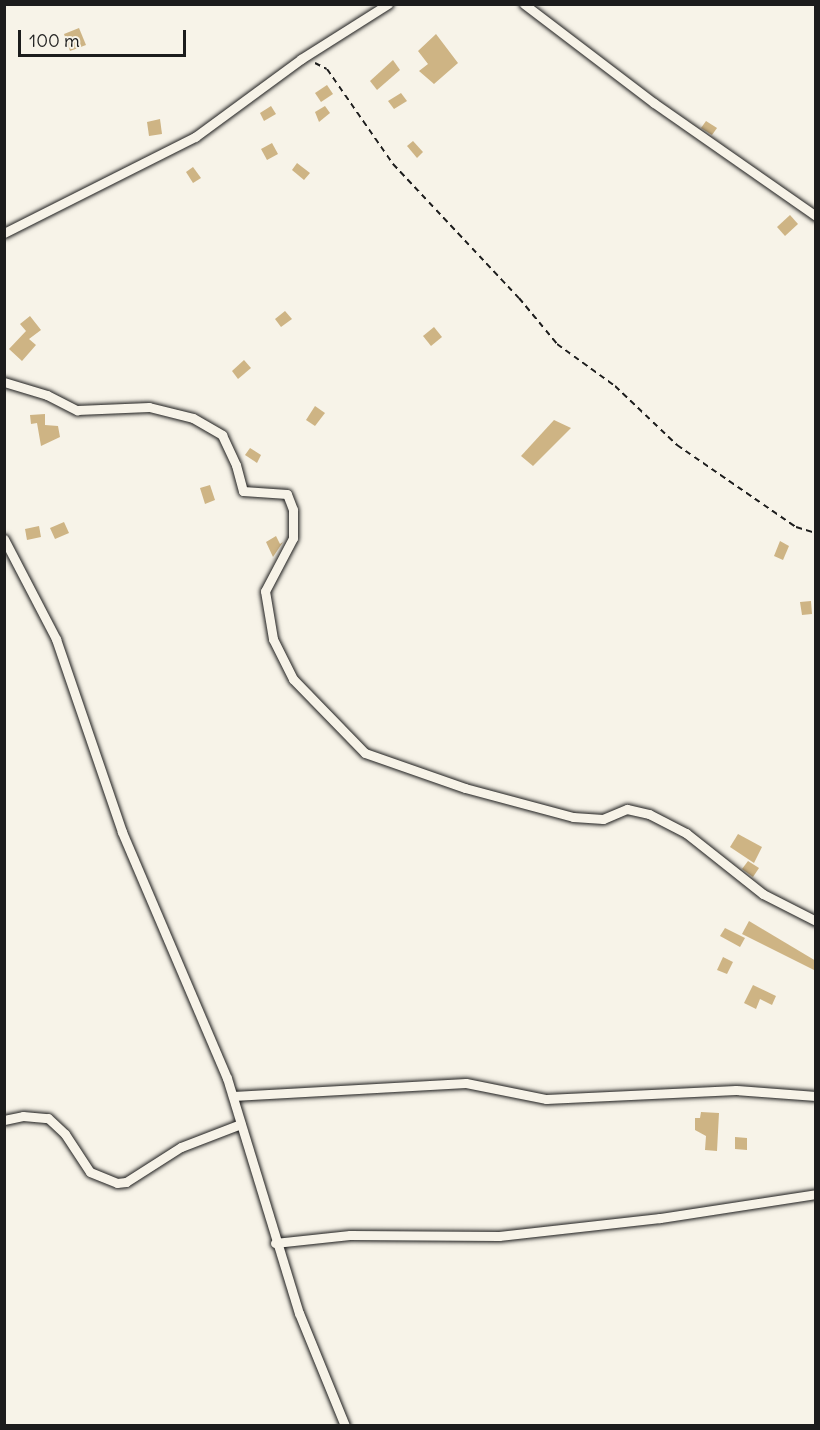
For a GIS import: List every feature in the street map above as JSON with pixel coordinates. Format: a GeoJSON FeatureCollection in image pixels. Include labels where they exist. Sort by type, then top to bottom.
{"type":"FeatureCollection","features":[{"type":"Feature","properties":{"kind":"street"},"geometry":{"type":"LineString","coordinates":[[4,233],[195,137],[301,59],[388,4]]}},
{"type":"Feature","properties":{"kind":"street"},"geometry":{"type":"LineString","coordinates":[[524,4],[654,103],[816,216]]}},
{"type":"Feature","properties":{"kind":"street"},"geometry":{"type":"LineString","coordinates":[[4,382],[47,395],[77,410],[149,407],[193,418],[222,435],[236,465],[243,491],[257,495],[287,494],[293,510],[294,538],[266,591],[273,639],[293,679],[365,753],[465,788],[573,817],[603,819],[627,809],[649,814],[686,833],[763,894],[816,921]]}},
{"type":"Feature","properties":{"kind":"street"},"geometry":{"type":"LineString","coordinates":[[4,539],[56,639],[122,832],[233,1096],[275,1243],[299,1313],[345,1425]]}},
{"type":"Feature","properties":{"kind":"street"},"geometry":{"type":"LineString","coordinates":[[233,1096],[446,1083],[473,1084],[546,1099],[736,1090],[816,1096]]}},
{"type":"Feature","properties":{"kind":"street"},"geometry":{"type":"LineString","coordinates":[[4,1120],[22,1116],[48,1118],[65,1134],[90,1172],[117,1183],[126,1182],[181,1147],[241,1124]]}},
{"type":"Feature","properties":{"kind":"street"},"geometry":{"type":"LineString","coordinates":[[275,1243],[362,1235],[499,1236],[660,1218],[816,1194]]}},
{"type":"Feature","properties":{"kind":"path"},"geometry":{"type":"LineString","coordinates":[[301,59],[327,69],[393,164],[519,298],[557,344],[615,386],[677,445],[796,527],[816,533]]}},
{"type":"Feature","properties":{"kind":"building"},"geometry":{"type":"Polygon","coordinates":[[[79,28],[86,45],[70,51],[64,34],[79,28]]]}},
{"type":"Feature","properties":{"kind":"building"},"geometry":{"type":"Polygon","coordinates":[[[436,34],[458,63],[434,84],[419,71],[428,64],[418,51],[436,34]]]}},
{"type":"Feature","properties":{"kind":"building"},"geometry":{"type":"Polygon","coordinates":[[[393,60],[400,70],[377,90],[370,81],[393,60]]]}},
{"type":"Feature","properties":{"kind":"building"},"geometry":{"type":"Polygon","coordinates":[[[327,85],[333,94],[321,102],[315,93],[327,85]]]}},
{"type":"Feature","properties":{"kind":"building"},"geometry":{"type":"Polygon","coordinates":[[[401,93],[407,101],[394,109],[388,101],[401,93]]]}},
{"type":"Feature","properties":{"kind":"building"},"geometry":{"type":"Polygon","coordinates":[[[271,106],[276,114],[264,121],[260,113],[271,106]]]}},
{"type":"Feature","properties":{"kind":"building"},"geometry":{"type":"Polygon","coordinates":[[[325,106],[330,113],[319,122],[315,112],[325,106]]]}},
{"type":"Feature","properties":{"kind":"building"},"geometry":{"type":"Polygon","coordinates":[[[160,119],[162,134],[149,136],[147,122],[160,119]]]}},
{"type":"Feature","properties":{"kind":"building"},"geometry":{"type":"Polygon","coordinates":[[[706,121],[717,128],[712,135],[701,128],[706,121]]]}},
{"type":"Feature","properties":{"kind":"building"},"geometry":{"type":"Polygon","coordinates":[[[413,141],[423,152],[417,158],[407,146],[413,141]]]}},
{"type":"Feature","properties":{"kind":"building"},"geometry":{"type":"Polygon","coordinates":[[[272,143],[278,154],[267,160],[261,149],[272,143]]]}},
{"type":"Feature","properties":{"kind":"building"},"geometry":{"type":"Polygon","coordinates":[[[297,163],[310,173],[304,180],[292,170],[297,163]]]}},
{"type":"Feature","properties":{"kind":"building"},"geometry":{"type":"Polygon","coordinates":[[[193,167],[201,178],[193,183],[186,172],[193,167]]]}},
{"type":"Feature","properties":{"kind":"building"},"geometry":{"type":"Polygon","coordinates":[[[790,215],[798,224],[785,236],[777,227],[790,215]]]}},
{"type":"Feature","properties":{"kind":"building"},"geometry":{"type":"Polygon","coordinates":[[[285,311],[292,319],[281,327],[275,319],[285,311]]]}},
{"type":"Feature","properties":{"kind":"building"},"geometry":{"type":"Polygon","coordinates":[[[30,316],[41,330],[29,339],[36,345],[22,361],[9,349],[26,331],[20,324],[30,316]]]}},
{"type":"Feature","properties":{"kind":"building"},"geometry":{"type":"Polygon","coordinates":[[[434,327],[442,337],[431,346],[423,336],[434,327]]]}},
{"type":"Feature","properties":{"kind":"building"},"geometry":{"type":"Polygon","coordinates":[[[244,360],[251,368],[238,379],[232,371],[244,360]]]}},
{"type":"Feature","properties":{"kind":"building"},"geometry":{"type":"Polygon","coordinates":[[[315,406],[325,413],[315,426],[306,420],[315,406]]]}},
{"type":"Feature","properties":{"kind":"building"},"geometry":{"type":"Polygon","coordinates":[[[45,414],[45,425],[58,426],[60,437],[41,446],[37,423],[31,424],[30,415],[45,414]]]}},
{"type":"Feature","properties":{"kind":"building"},"geometry":{"type":"Polygon","coordinates":[[[554,420],[571,428],[533,466],[521,456],[554,420]]]}},
{"type":"Feature","properties":{"kind":"building"},"geometry":{"type":"Polygon","coordinates":[[[250,448],[261,455],[257,463],[245,455],[250,448]]]}},
{"type":"Feature","properties":{"kind":"building"},"geometry":{"type":"Polygon","coordinates":[[[210,485],[215,500],[205,504],[200,488],[210,485]]]}},
{"type":"Feature","properties":{"kind":"building"},"geometry":{"type":"Polygon","coordinates":[[[64,522],[69,533],[55,539],[50,528],[64,522]]]}},
{"type":"Feature","properties":{"kind":"building"},"geometry":{"type":"Polygon","coordinates":[[[39,526],[41,537],[27,540],[25,529],[39,526]]]}},
{"type":"Feature","properties":{"kind":"building"},"geometry":{"type":"Polygon","coordinates":[[[276,536],[280,544],[283,542],[273,557],[266,542],[276,536]]]}},
{"type":"Feature","properties":{"kind":"building"},"geometry":{"type":"Polygon","coordinates":[[[780,541],[789,546],[783,560],[774,556],[780,541]]]}},
{"type":"Feature","properties":{"kind":"building"},"geometry":{"type":"Polygon","coordinates":[[[811,601],[812,614],[802,615],[800,602],[811,601]]]}},
{"type":"Feature","properties":{"kind":"building"},"geometry":{"type":"Polygon","coordinates":[[[738,834],[762,847],[754,863],[730,847],[738,834]]]}},
{"type":"Feature","properties":{"kind":"building"},"geometry":{"type":"Polygon","coordinates":[[[748,861],[759,868],[753,877],[742,869],[748,861]]]}},
{"type":"Feature","properties":{"kind":"building"},"geometry":{"type":"Polygon","coordinates":[[[749,921],[816,961],[816,971],[742,934],[749,921]]]}},
{"type":"Feature","properties":{"kind":"building"},"geometry":{"type":"Polygon","coordinates":[[[725,928],[745,938],[740,947],[720,936],[725,928]]]}},
{"type":"Feature","properties":{"kind":"building"},"geometry":{"type":"Polygon","coordinates":[[[723,957],[733,962],[727,974],[717,970],[723,957]]]}},
{"type":"Feature","properties":{"kind":"building"},"geometry":{"type":"Polygon","coordinates":[[[753,985],[776,996],[772,1005],[760,999],[756,1009],[744,1003],[753,985]]]}},
{"type":"Feature","properties":{"kind":"building"},"geometry":{"type":"Polygon","coordinates":[[[701,1112],[719,1113],[717,1151],[705,1150],[706,1136],[695,1130],[695,1118],[700,1118],[701,1112]]]}},
{"type":"Feature","properties":{"kind":"building"},"geometry":{"type":"Polygon","coordinates":[[[735,1137],[747,1138],[747,1150],[735,1149],[735,1137]]]}}]}
